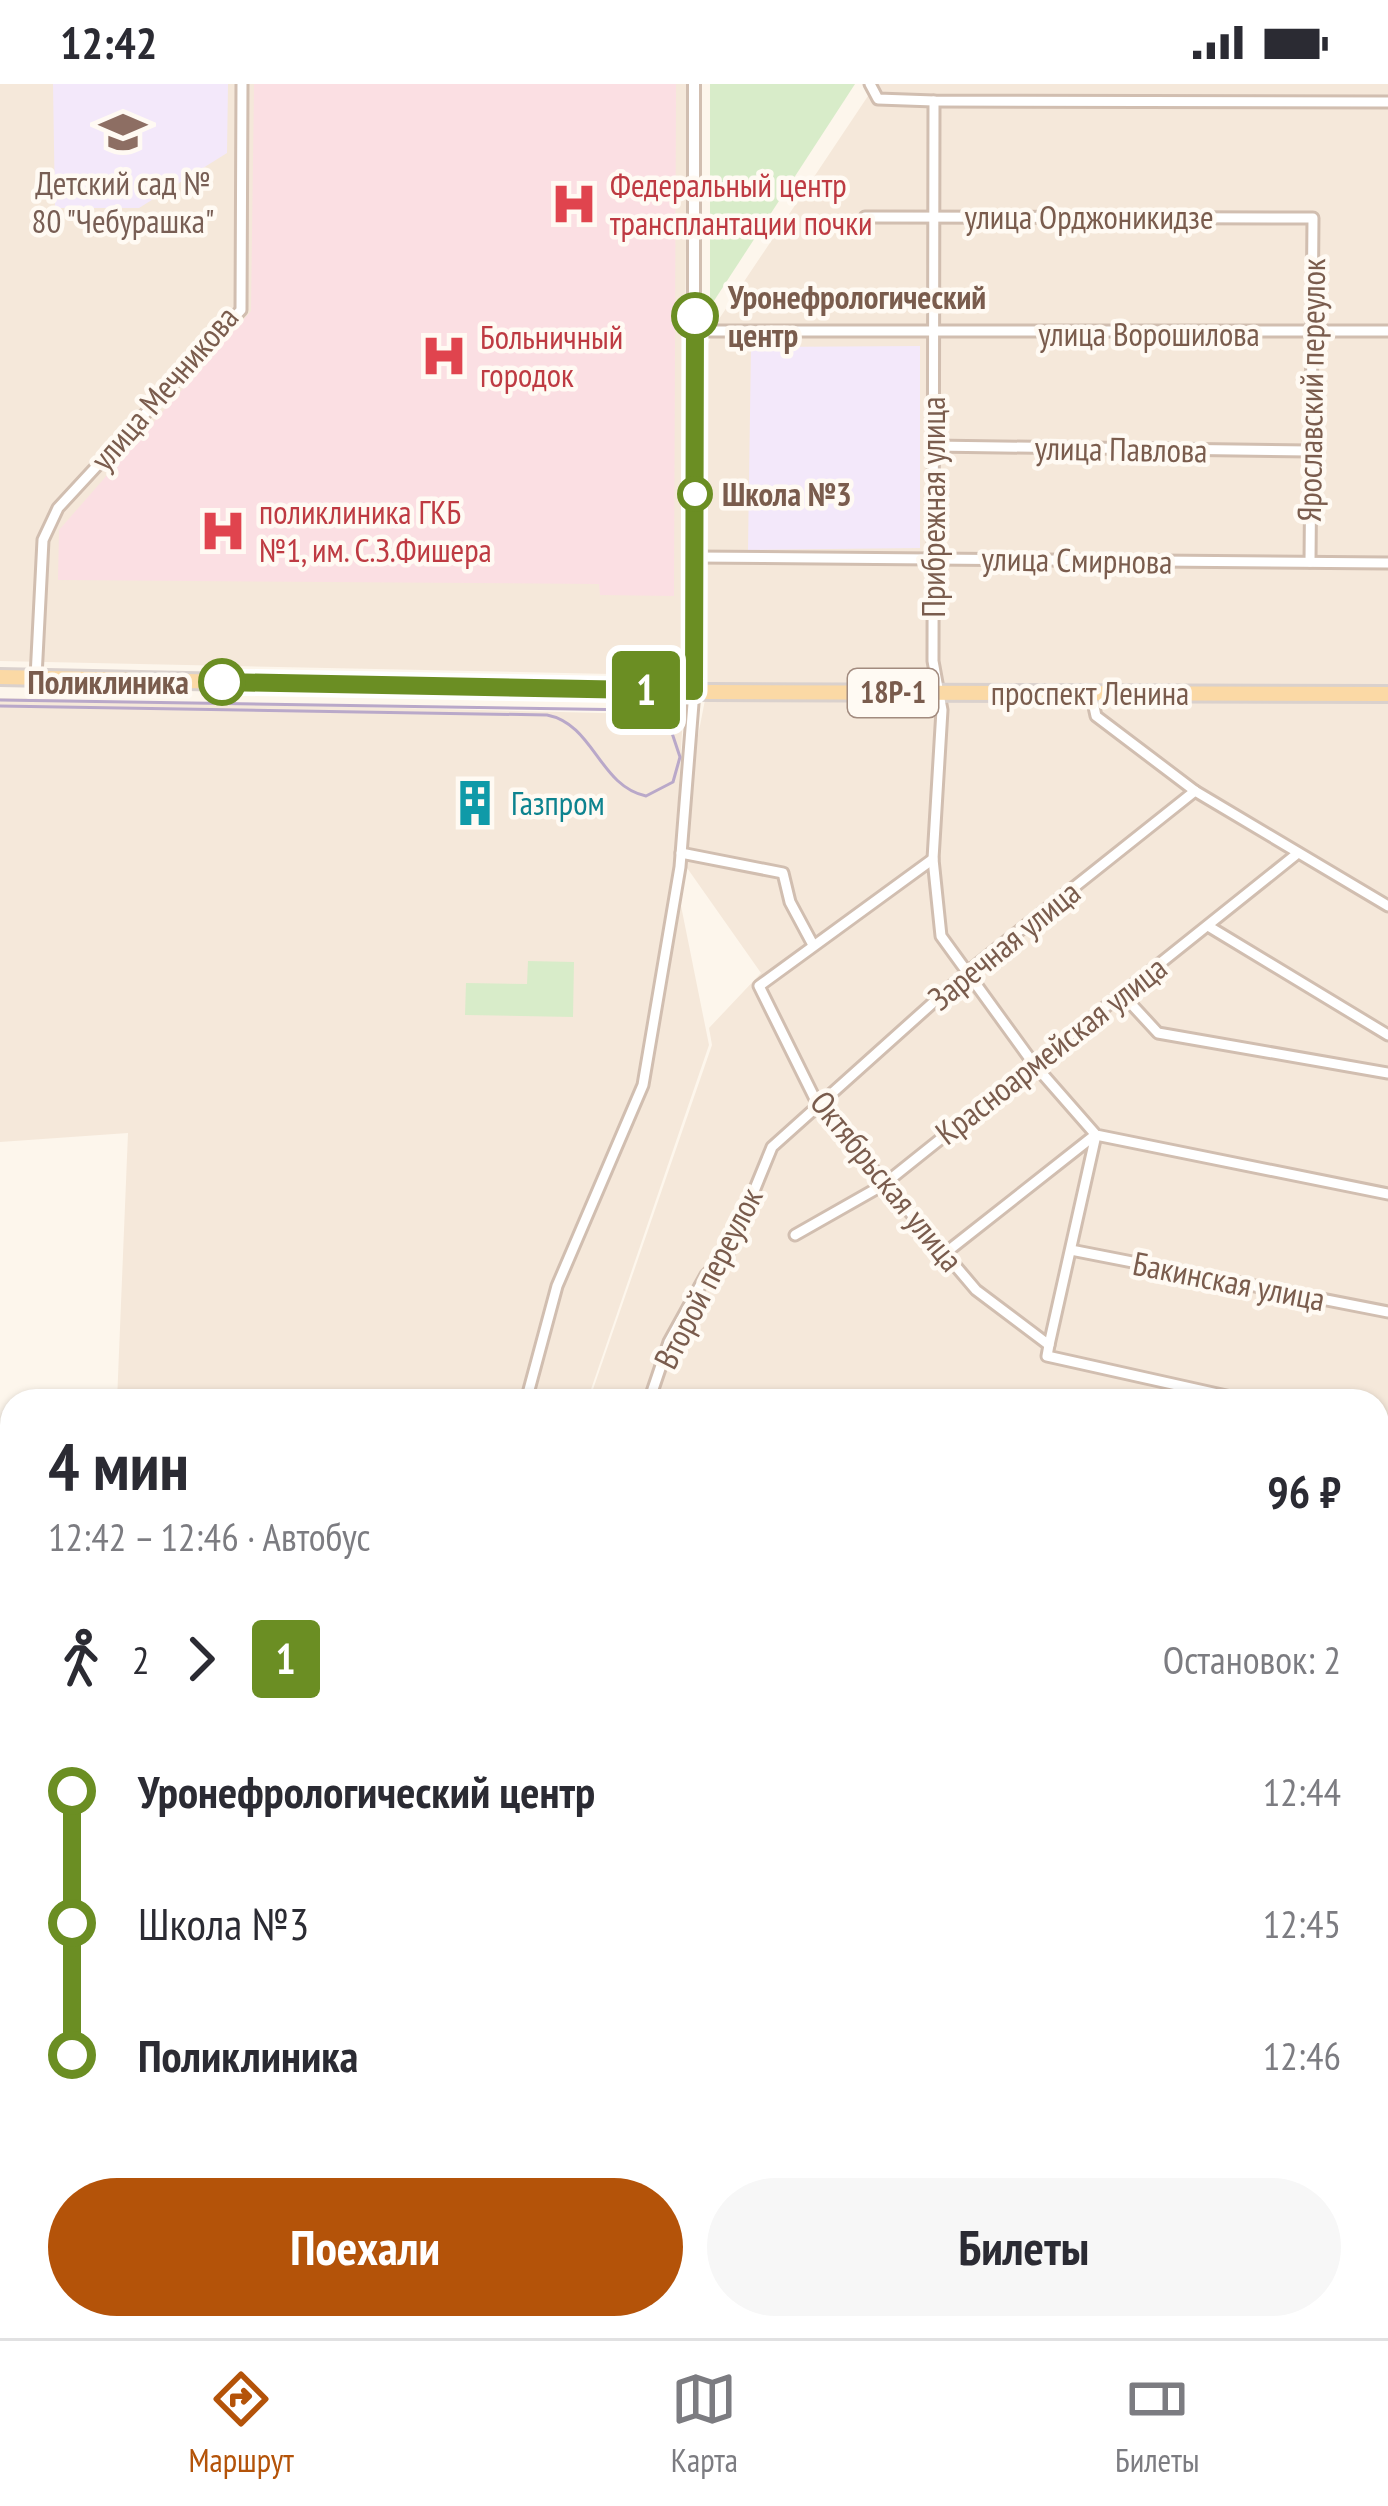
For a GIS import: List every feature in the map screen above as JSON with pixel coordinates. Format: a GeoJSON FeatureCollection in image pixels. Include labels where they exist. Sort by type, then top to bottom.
{"type":"FeatureCollection","features":[{"type":"Feature","properties":{"kind":"main road","name":"проспект Ленина"},"geometry":{"type":"LineString","coordinates":[[0,677],[694,691],[1388,694]]}},
{"type":"Feature","properties":{"kind":"street","name":"улица Мечникова"},"geometry":{"type":"LineString","coordinates":[[36,677],[43,540],[58,508],[241,310],[242,84]]}},
{"type":"Feature","properties":{"kind":"street"},"geometry":{"type":"LineString","coordinates":[[529,1389],[542,1327],[572,1243],[643,1085],[680,867],[694,691],[694,84]]}},
{"type":"Feature","properties":{"kind":"street"},"geometry":{"type":"LineString","coordinates":[[870,84],[878,99],[1388,103]]}},
{"type":"Feature","properties":{"kind":"street","name":"Прибрежная улица"},"geometry":{"type":"LineString","coordinates":[[934,101],[932,558],[942,710],[933,859],[940,936],[1033,1063],[1096,1135]]}},
{"type":"Feature","properties":{"kind":"street","name":"улица Орджоникидзе"},"geometry":{"type":"LineString","coordinates":[[865,217],[1313,218]]}},
{"type":"Feature","properties":{"kind":"street","name":"Ярославский переулок"},"geometry":{"type":"LineString","coordinates":[[1310,562],[1313,218]]}},
{"type":"Feature","properties":{"kind":"street","name":"улица Ворошилова"},"geometry":{"type":"LineString","coordinates":[[695,331],[1388,331]]}},
{"type":"Feature","properties":{"kind":"street","name":"улица Павлова"},"geometry":{"type":"LineString","coordinates":[[933,446],[1309,451]]}},
{"type":"Feature","properties":{"kind":"street","name":"улица Смирнова"},"geometry":{"type":"LineString","coordinates":[[695,557],[1388,562]]}},
{"type":"Feature","properties":{"kind":"street"},"geometry":{"type":"LineString","coordinates":[[1091,694],[1096,716],[1195,791],[1388,906]]}},
{"type":"Feature","properties":{"kind":"street","name":"Заречная улица"},"geometry":{"type":"LineString","coordinates":[[817,1103],[965,974],[1195,791]]}},
{"type":"Feature","properties":{"kind":"street"},"geometry":{"type":"LineString","coordinates":[[681,853],[783,873],[790,902],[812,943]]}},
{"type":"Feature","properties":{"kind":"street","name":"Красноармейская улица"},"geometry":{"type":"LineString","coordinates":[[796,1234],[883,1185],[1298,853]]}},
{"type":"Feature","properties":{"kind":"street","name":"Октябрьская улица"},"geometry":{"type":"LineString","coordinates":[[933,859],[759,986],[817,1103],[944,1254],[998,1310],[1048,1346],[1047,1356],[1195,1389]]}},
{"type":"Feature","properties":{"kind":"street"},"geometry":{"type":"LineString","coordinates":[[1208,926],[1388,1035]]}},
{"type":"Feature","properties":{"kind":"street"},"geometry":{"type":"LineString","coordinates":[[1122,994],[1158,1033],[1388,1073]]}},
{"type":"Feature","properties":{"kind":"street","name":"Второй переулок"},"geometry":{"type":"LineString","coordinates":[[654,1389],[669,1342],[706,1275],[729,1252],[772,1147],[817,1103]]}},
{"type":"Feature","properties":{"kind":"street"},"geometry":{"type":"LineString","coordinates":[[944,1254],[1096,1135],[1388,1194]]}},
{"type":"Feature","properties":{"kind":"street"},"geometry":{"type":"LineString","coordinates":[[1048,1346],[1096,1135]]}},
{"type":"Feature","properties":{"kind":"street","name":"Бакинская улица"},"geometry":{"type":"LineString","coordinates":[[1071,1250],[1388,1312]]}},
{"type":"Feature","properties":{"kind":"shaded area","name":"Больничный городок"},"geometry":{"type":"Polygon","coordinates":[[[0,84],[687,84],[683,667],[657,675],[0,661],[0,84]]]}},
{"type":"Feature","properties":{"kind":"shaded area"},"geometry":{"type":"Polygon","coordinates":[[[53,84],[228,84],[227,153],[139,208],[55,208],[53,84]]]}},
{"type":"Feature","properties":{"kind":"shaded area","name":"Больничный городок"},"geometry":{"type":"Polygon","coordinates":[[[254,84],[676,84],[674,596],[600,595],[599,584],[58,580],[59,530],[251,311],[254,84]]]}},
{"type":"Feature","properties":{"kind":"shaded area"},"geometry":{"type":"Polygon","coordinates":[[[876,84],[1388,84],[1388,1389],[593,1389],[712,1045],[709,1028],[761,973],[685,865],[694,756],[705,700],[708,344],[717,322],[876,84]]]}},
{"type":"Feature","properties":{"kind":"shaded area"},"geometry":{"type":"Polygon","coordinates":[[[920,346],[920,548],[748,550],[751,347],[920,346]]]}},
{"type":"Feature","properties":{"kind":"shaded area"},"geometry":{"type":"Polygon","coordinates":[[[0,698],[683,715],[674,871],[709,1045],[591,1389],[117,1389],[128,1133],[0,1142],[0,698]]]}},
{"type":"Feature","properties":{"kind":"green space"},"geometry":{"type":"Polygon","coordinates":[[[710,84],[855,84],[710,307],[710,84]]]}},
{"type":"Feature","properties":{"kind":"green space"},"geometry":{"type":"Polygon","coordinates":[[[528,961],[574,962],[573,1017],[465,1015],[466,983],[527,984],[528,961]]]}},
{"type":"Feature","properties":{"kind":"tram line"},"geometry":{"type":"LineString","coordinates":[[0,700],[639,710],[669,724],[680,757],[673,782],[646,796],[617,780],[576,730],[547,715],[0,706]]}},
{"type":"Feature","properties":{"kind":"bus line","name":"1"},"geometry":{"type":"LineString","coordinates":[[222,682],[694,691],[695,316]]}},
{"type":"Feature","properties":{"kind":"place","name":"Детский сад № 80 \"Чебурашка\""},"geometry":{"type":"Point","coordinates":[123,132]}},
{"type":"Feature","properties":{"kind":"place","name":"Федеральный центр трансплантации почки"},"geometry":{"type":"Point","coordinates":[574,204]}},
{"type":"Feature","properties":{"kind":"place","name":"Уронефрологический центр"},"geometry":{"type":"Point","coordinates":[695,316]}},
{"type":"Feature","properties":{"kind":"place","name":"Больничный городок"},"geometry":{"type":"Point","coordinates":[444,356]}},
{"type":"Feature","properties":{"kind":"place","name":"Школа №3"},"geometry":{"type":"Point","coordinates":[695,494]}},
{"type":"Feature","properties":{"kind":"place","name":"поликлиника ГКБ №1, им. С.З.Фишера"},"geometry":{"type":"Point","coordinates":[223,531]}},
{"type":"Feature","properties":{"kind":"place","name":"Поликлиника"},"geometry":{"type":"Point","coordinates":[222,682]}},
{"type":"Feature","properties":{"kind":"place","name":"Газпром"},"geometry":{"type":"Point","coordinates":[475,803]}}]}
